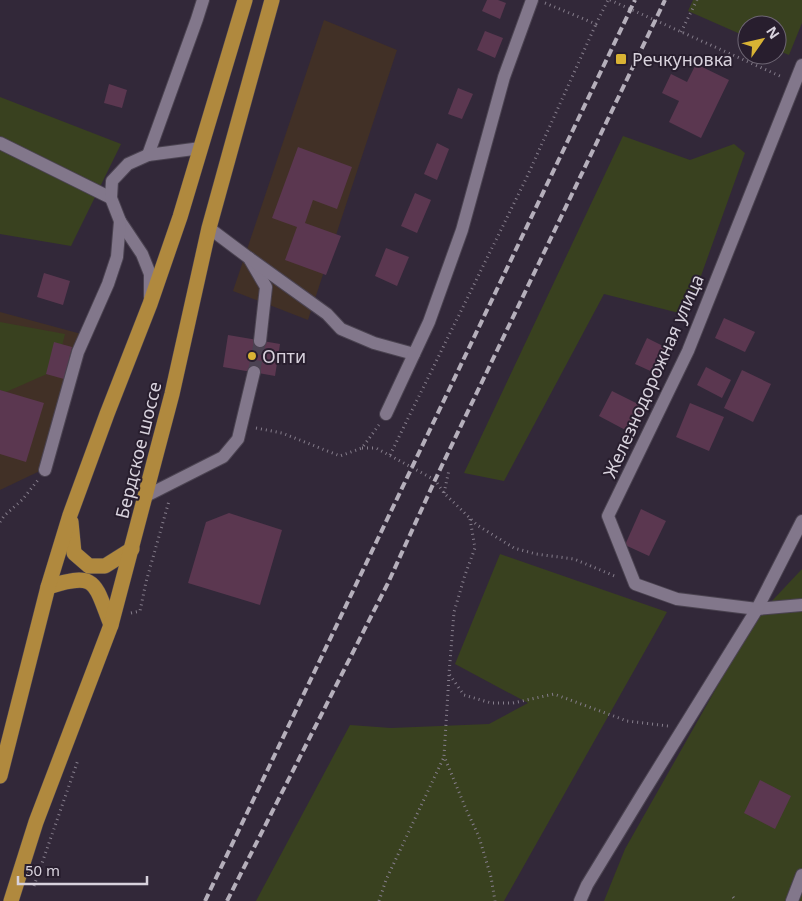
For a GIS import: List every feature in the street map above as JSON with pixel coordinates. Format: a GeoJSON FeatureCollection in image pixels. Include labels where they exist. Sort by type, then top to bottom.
{"type":"FeatureCollection","features":[{"type":"Feature","properties":{"kind":"highway","name":"Бердское шоссе"},"geometry":{"type":"LineString","coordinates":[[0,776],[48,587],[70,515],[150,304],[180,217],[245,0]]}},
{"type":"Feature","properties":{"kind":"highway","name":"Бердское шоссе"},"geometry":{"type":"LineString","coordinates":[[12,901],[36,822],[111,625],[146,496],[182,351],[209,228],[272,0]]}},
{"type":"Feature","properties":{"kind":"highway"},"geometry":{"type":"LineString","coordinates":[[70,515],[74,554],[89,566],[105,566],[132,549]]}},
{"type":"Feature","properties":{"kind":"highway"},"geometry":{"type":"LineString","coordinates":[[48,587],[71,580],[84,579],[97,588],[111,625]]}},
{"type":"Feature","properties":{"kind":"street"},"geometry":{"type":"LineString","coordinates":[[148,155],[198,19],[202,0]]}},
{"type":"Feature","properties":{"kind":"street"},"geometry":{"type":"LineString","coordinates":[[386,414],[428,322],[462,230],[504,77],[532,0]]}},
{"type":"Feature","properties":{"kind":"street","name":"Железнодорожная улица"},"geometry":{"type":"LineString","coordinates":[[635,584],[608,516],[688,351],[802,65]]}},
{"type":"Feature","properties":{"kind":"street"},"geometry":{"type":"LineString","coordinates":[[0,143],[110,198]]}},
{"type":"Feature","properties":{"kind":"street"},"geometry":{"type":"LineString","coordinates":[[150,304],[150,274],[142,254],[120,221],[110,198],[112,181],[128,164],[148,155],[201,148]]}},
{"type":"Feature","properties":{"kind":"street"},"geometry":{"type":"LineString","coordinates":[[45,470],[78,352],[108,284],[117,257],[120,221]]}},
{"type":"Feature","properties":{"kind":"street"},"geometry":{"type":"LineString","coordinates":[[209,228],[327,314],[341,329],[374,343],[414,354]]}},
{"type":"Feature","properties":{"kind":"street"},"geometry":{"type":"LineString","coordinates":[[249,258],[266,287],[260,341]]}},
{"type":"Feature","properties":{"kind":"street"},"geometry":{"type":"LineString","coordinates":[[146,496],[223,457],[238,439],[254,372]]}},
{"type":"Feature","properties":{"kind":"street"},"geometry":{"type":"LineString","coordinates":[[580,901],[587,885],[757,609],[802,521]]}},
{"type":"Feature","properties":{"kind":"street"},"geometry":{"type":"LineString","coordinates":[[635,584],[677,599],[757,609],[802,605]]}},
{"type":"Feature","properties":{"kind":"street"},"geometry":{"type":"LineString","coordinates":[[792,901],[802,875]]}},
{"type":"Feature","properties":{"kind":"path"},"geometry":{"type":"LineString","coordinates":[[538,0],[596,24]]}},
{"type":"Feature","properties":{"kind":"path"},"geometry":{"type":"LineString","coordinates":[[390,455],[526,179],[596,24],[609,0],[794,83]]}},
{"type":"Feature","properties":{"kind":"path"},"geometry":{"type":"LineString","coordinates":[[682,32],[697,0]]}},
{"type":"Feature","properties":{"kind":"path"},"geometry":{"type":"LineString","coordinates":[[362,448],[386,414]]}},
{"type":"Feature","properties":{"kind":"path"},"geometry":{"type":"LineString","coordinates":[[238,439],[254,428],[282,433],[340,456],[362,448],[376,448],[435,480],[444,493],[470,519],[514,548],[536,554],[574,559],[635,584]]}},
{"type":"Feature","properties":{"kind":"path"},"geometry":{"type":"LineString","coordinates":[[0,522],[2,516],[22,500],[45,470]]}},
{"type":"Feature","properties":{"kind":"path"},"geometry":{"type":"LineString","coordinates":[[444,493],[449,470]]}},
{"type":"Feature","properties":{"kind":"path"},"geometry":{"type":"LineString","coordinates":[[378,901],[444,756],[454,612],[475,548],[470,519]]}},
{"type":"Feature","properties":{"kind":"path"},"geometry":{"type":"LineString","coordinates":[[449,674],[464,695],[491,703],[513,703],[554,694],[627,722],[683,727]]}},
{"type":"Feature","properties":{"kind":"path"},"geometry":{"type":"LineString","coordinates":[[444,756],[479,837],[491,878],[495,901]]}},
{"type":"Feature","properties":{"kind":"shaded area"},"geometry":{"type":"Polygon","coordinates":[[[324,20],[397,50],[308,320],[233,291],[324,20]]]}},
{"type":"Feature","properties":{"kind":"shaded area"},"geometry":{"type":"Polygon","coordinates":[[[0,312],[85,335],[44,469],[0,490],[0,312]]]}},
{"type":"Feature","properties":{"kind":"green space"},"geometry":{"type":"Polygon","coordinates":[[[693,0],[802,0],[802,23],[789,55],[787,54],[787,15],[737,15],[737,33],[688,11],[693,0]]]}},
{"type":"Feature","properties":{"kind":"green space"},"geometry":{"type":"Polygon","coordinates":[[[0,97],[121,144],[71,246],[0,234],[0,97]]]}},
{"type":"Feature","properties":{"kind":"green space"},"geometry":{"type":"Polygon","coordinates":[[[623,136],[690,160],[734,144],[745,153],[687,315],[604,294],[504,481],[464,473],[623,136]]]}},
{"type":"Feature","properties":{"kind":"green space"},"geometry":{"type":"Polygon","coordinates":[[[0,322],[65,334],[56,370],[6,392],[0,390],[0,322]]]}},
{"type":"Feature","properties":{"kind":"green space"},"geometry":{"type":"Polygon","coordinates":[[[500,554],[667,612],[504,901],[256,901],[350,725],[391,728],[489,724],[528,703],[455,664],[500,554]]]}},
{"type":"Feature","properties":{"kind":"green space"},"geometry":{"type":"Polygon","coordinates":[[[802,569],[802,901],[604,901],[625,849],[756,618],[802,569]]]}},
{"type":"Feature","properties":{"kind":"building"},"geometry":{"type":"Polygon","coordinates":[[[487,0],[498,0],[506,3],[500,19],[482,11],[487,0]]]}},
{"type":"Feature","properties":{"kind":"building"},"geometry":{"type":"Polygon","coordinates":[[[485,31],[503,38],[495,58],[477,50],[485,31]]]}},
{"type":"Feature","properties":{"kind":"building","name":"Речкуновка"},"geometry":{"type":"Polygon","coordinates":[[[696,64],[729,80],[701,138],[669,122],[679,101],[662,93],[671,74],[687,82],[696,64]]]}},
{"type":"Feature","properties":{"kind":"building"},"geometry":{"type":"Polygon","coordinates":[[[109,84],[127,90],[122,108],[104,103],[109,84]]]}},
{"type":"Feature","properties":{"kind":"building"},"geometry":{"type":"Polygon","coordinates":[[[458,88],[473,94],[462,119],[448,114],[458,88]]]}},
{"type":"Feature","properties":{"kind":"building"},"geometry":{"type":"Polygon","coordinates":[[[437,143],[449,149],[437,180],[424,174],[437,143]]]}},
{"type":"Feature","properties":{"kind":"building"},"geometry":{"type":"Polygon","coordinates":[[[298,147],[352,167],[337,209],[313,200],[305,223],[341,236],[326,275],[285,260],[297,227],[272,218],[298,147]]]}},
{"type":"Feature","properties":{"kind":"building"},"geometry":{"type":"Polygon","coordinates":[[[415,193],[431,200],[417,233],[401,226],[415,193]]]}},
{"type":"Feature","properties":{"kind":"building"},"geometry":{"type":"Polygon","coordinates":[[[386,248],[409,257],[397,286],[375,276],[386,248]]]}},
{"type":"Feature","properties":{"kind":"building"},"geometry":{"type":"Polygon","coordinates":[[[44,273],[70,281],[63,305],[37,297],[44,273]]]}},
{"type":"Feature","properties":{"kind":"building"},"geometry":{"type":"Polygon","coordinates":[[[724,318],[755,332],[745,352],[715,338],[724,318]]]}},
{"type":"Feature","properties":{"kind":"building","name":"Опти"},"geometry":{"type":"Polygon","coordinates":[[[228,335],[280,344],[275,376],[223,367],[228,335]]]}},
{"type":"Feature","properties":{"kind":"building"},"geometry":{"type":"Polygon","coordinates":[[[647,338],[669,349],[657,374],[635,364],[647,338]]]}},
{"type":"Feature","properties":{"kind":"building"},"geometry":{"type":"Polygon","coordinates":[[[54,342],[72,347],[64,379],[46,374],[54,342]]]}},
{"type":"Feature","properties":{"kind":"building"},"geometry":{"type":"Polygon","coordinates":[[[706,367],[731,380],[722,398],[697,385],[706,367]]]}},
{"type":"Feature","properties":{"kind":"building"},"geometry":{"type":"Polygon","coordinates":[[[742,370],[771,384],[753,422],[724,408],[742,370]]]}},
{"type":"Feature","properties":{"kind":"building"},"geometry":{"type":"Polygon","coordinates":[[[0,390],[44,403],[26,462],[0,454],[0,390]]]}},
{"type":"Feature","properties":{"kind":"building"},"geometry":{"type":"Polygon","coordinates":[[[612,391],[644,407],[631,433],[599,416],[612,391]]]}},
{"type":"Feature","properties":{"kind":"building"},"geometry":{"type":"Polygon","coordinates":[[[690,403],[724,417],[709,451],[676,437],[690,403]]]}},
{"type":"Feature","properties":{"kind":"building"},"geometry":{"type":"Polygon","coordinates":[[[641,509],[666,521],[649,556],[625,545],[641,509]]]}},
{"type":"Feature","properties":{"kind":"building"},"geometry":{"type":"Polygon","coordinates":[[[229,513],[282,530],[260,605],[188,583],[206,522],[229,513]]]}},
{"type":"Feature","properties":{"kind":"building"},"geometry":{"type":"Polygon","coordinates":[[[760,780],[791,796],[775,829],[744,813],[760,780]]]}},
{"type":"Feature","properties":{"kind":"tunnel"},"geometry":{"type":"LineString","coordinates":[[254,372],[260,341]]}},
{"type":"Feature","properties":{"kind":"railway"},"geometry":{"type":"LineString","coordinates":[[205,901],[635,0]]}},
{"type":"Feature","properties":{"kind":"railway"},"geometry":{"type":"LineString","coordinates":[[227,901],[388,583],[435,480],[665,0]]}},
{"type":"Feature","properties":{"kind":"place","name":"Речкуновка"},"geometry":{"type":"Point","coordinates":[621,59]}},
{"type":"Feature","properties":{"kind":"place","name":"Опти"},"geometry":{"type":"Point","coordinates":[252,356]}}]}
